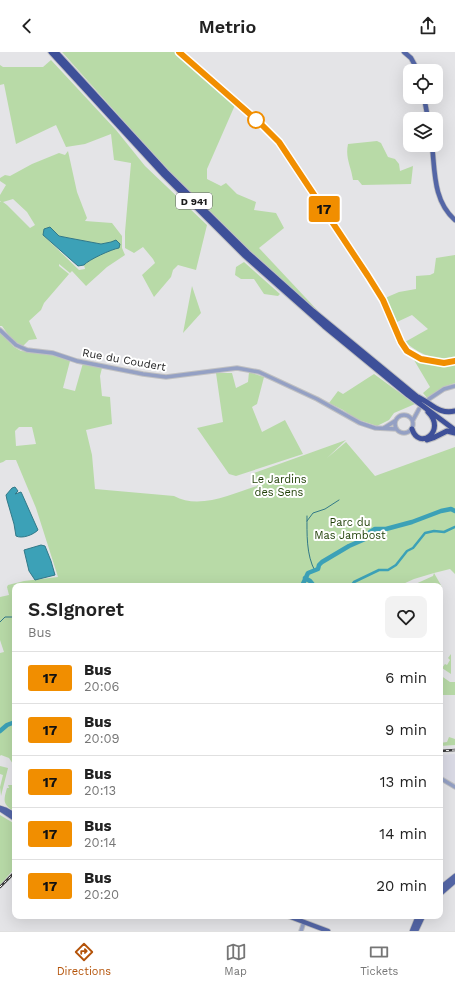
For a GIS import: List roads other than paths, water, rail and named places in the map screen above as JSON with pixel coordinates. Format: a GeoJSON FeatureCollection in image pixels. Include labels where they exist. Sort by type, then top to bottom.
{"type":"FeatureCollection","features":[{"type":"Feature","properties":{"kind":"highway","name":"D 941"},"geometry":{"type":"LineString","coordinates":[[51,52],[164,175],[245,256],[324,326],[455,432]]}},
{"type":"Feature","properties":{"kind":"highway","name":"D 941"},"geometry":{"type":"LineString","coordinates":[[56,52],[166,172],[248,253],[313,311],[455,426]]}},
{"type":"Feature","properties":{"kind":"highway"},"geometry":{"type":"LineString","coordinates":[[417,396],[441,411],[455,411]]}},
{"type":"Feature","properties":{"kind":"highway"},"geometry":{"type":"LineString","coordinates":[[412,429],[415,435],[425,439],[432,434],[435,429],[435,424],[431,415],[424,406]]}},
{"type":"Feature","properties":{"kind":"highway"},"geometry":{"type":"LineString","coordinates":[[408,433],[420,440],[426,440],[433,438],[447,430],[455,432]]}},
{"type":"Feature","properties":{"kind":"main road"},"geometry":{"type":"LineString","coordinates":[[404,52],[411,58],[414,64]]}},
{"type":"Feature","properties":{"kind":"main road"},"geometry":{"type":"LineString","coordinates":[[433,152],[438,195],[443,207],[455,220]]}},
{"type":"Feature","properties":{"kind":"main road"},"geometry":{"type":"LineString","coordinates":[[0,809],[12,813]]}},
{"type":"Feature","properties":{"kind":"main road"},"geometry":{"type":"LineString","coordinates":[[0,809],[12,817]]}},
{"type":"Feature","properties":{"kind":"main road"},"geometry":{"type":"LineString","coordinates":[[443,886],[455,876]]}},
{"type":"Feature","properties":{"kind":"main road"},"geometry":{"type":"LineString","coordinates":[[443,891],[455,881]]}},
{"type":"Feature","properties":{"kind":"main road"},"geometry":{"type":"LineString","coordinates":[[296,919],[328,931]]}},
{"type":"Feature","properties":{"kind":"main road"},"geometry":{"type":"LineString","coordinates":[[412,931],[417,919]]}},
{"type":"Feature","properties":{"kind":"main road"},"geometry":{"type":"LineString","coordinates":[[416,931],[422,919]]}},
{"type":"Feature","properties":{"kind":"street","name":"Rue du Coudert"},"geometry":{"type":"LineString","coordinates":[[0,330],[16,345],[27,350],[53,353],[78,361],[143,374],[166,377],[237,368],[260,372],[323,402],[360,423],[375,428],[396,429]]}},
{"type":"Feature","properties":{"kind":"street"},"geometry":{"type":"LineString","coordinates":[[429,399],[444,389],[455,386]]}},
{"type":"Feature","properties":{"kind":"street"},"geometry":{"type":"LineString","coordinates":[[383,428],[395,421],[400,415],[408,415],[419,409],[413,420],[412,429],[408,433],[402,433],[396,429],[395,421]]}},
{"type":"Feature","properties":{"kind":"street"},"geometry":{"type":"LineString","coordinates":[[408,415],[413,420]]}},
{"type":"Feature","properties":{"kind":"street"},"geometry":{"type":"LineString","coordinates":[[443,780],[455,787]]}},
{"type":"Feature","properties":{"kind":"street"},"geometry":{"type":"LineString","coordinates":[[302,931],[304,922]]}},
{"type":"Feature","properties":{"kind":"water"},"geometry":{"type":"Polygon","coordinates":[[[50,227],[59,236],[69,238],[101,244],[116,240],[120,244],[119,248],[100,255],[84,265],[78,266],[43,235],[44,229],[50,227]]]}},
{"type":"Feature","properties":{"kind":"water"},"geometry":{"type":"Polygon","coordinates":[[[15,487],[18,491],[15,494],[21,492],[38,530],[24,537],[16,536],[6,495],[12,488],[15,487]]]}},
{"type":"Feature","properties":{"kind":"water"},"geometry":{"type":"Polygon","coordinates":[[[41,545],[45,546],[55,575],[35,580],[29,571],[24,550],[41,545]]]}},
{"type":"Feature","properties":{"kind":"waterway"},"geometry":{"type":"LineString","coordinates":[[307,521],[313,513],[325,509],[339,500]]}},
{"type":"Feature","properties":{"kind":"waterway"},"geometry":{"type":"LineString","coordinates":[[303,583],[308,573],[318,569],[322,562],[349,546],[365,539],[370,532],[375,529],[386,529],[412,522],[441,511],[451,509],[455,511]]}},
{"type":"Feature","properties":{"kind":"waterway"},"geometry":{"type":"LineString","coordinates":[[307,516],[307,537],[310,558],[315,571]]}},
{"type":"Feature","properties":{"kind":"waterway"},"geometry":{"type":"LineString","coordinates":[[353,583],[379,570],[388,570],[396,565],[407,551],[413,548],[425,533],[434,531],[444,532],[455,527]]}},
{"type":"Feature","properties":{"kind":"waterway"},"geometry":{"type":"LineString","coordinates":[[305,578],[312,583]]}},
{"type":"Feature","properties":{"kind":"waterway"},"geometry":{"type":"LineString","coordinates":[[0,622],[5,617],[12,617]]}},
{"type":"Feature","properties":{"kind":"waterway"},"geometry":{"type":"LineString","coordinates":[[0,731],[12,723]]}},
{"type":"Feature","properties":{"kind":"railway"},"geometry":{"type":"LineString","coordinates":[[443,751],[455,750]]}},
{"type":"Feature","properties":{"kind":"railway"},"geometry":{"type":"LineString","coordinates":[[0,887],[12,875]]}},
{"type":"Feature","properties":{"kind":"park label","name":"Le Jardins des Sens"},"geometry":{"type":"Point","coordinates":[279,485]}},
{"type":"Feature","properties":{"kind":"park label","name":"Parc du Mas Jambost"},"geometry":{"type":"Point","coordinates":[350,528]}}]}
